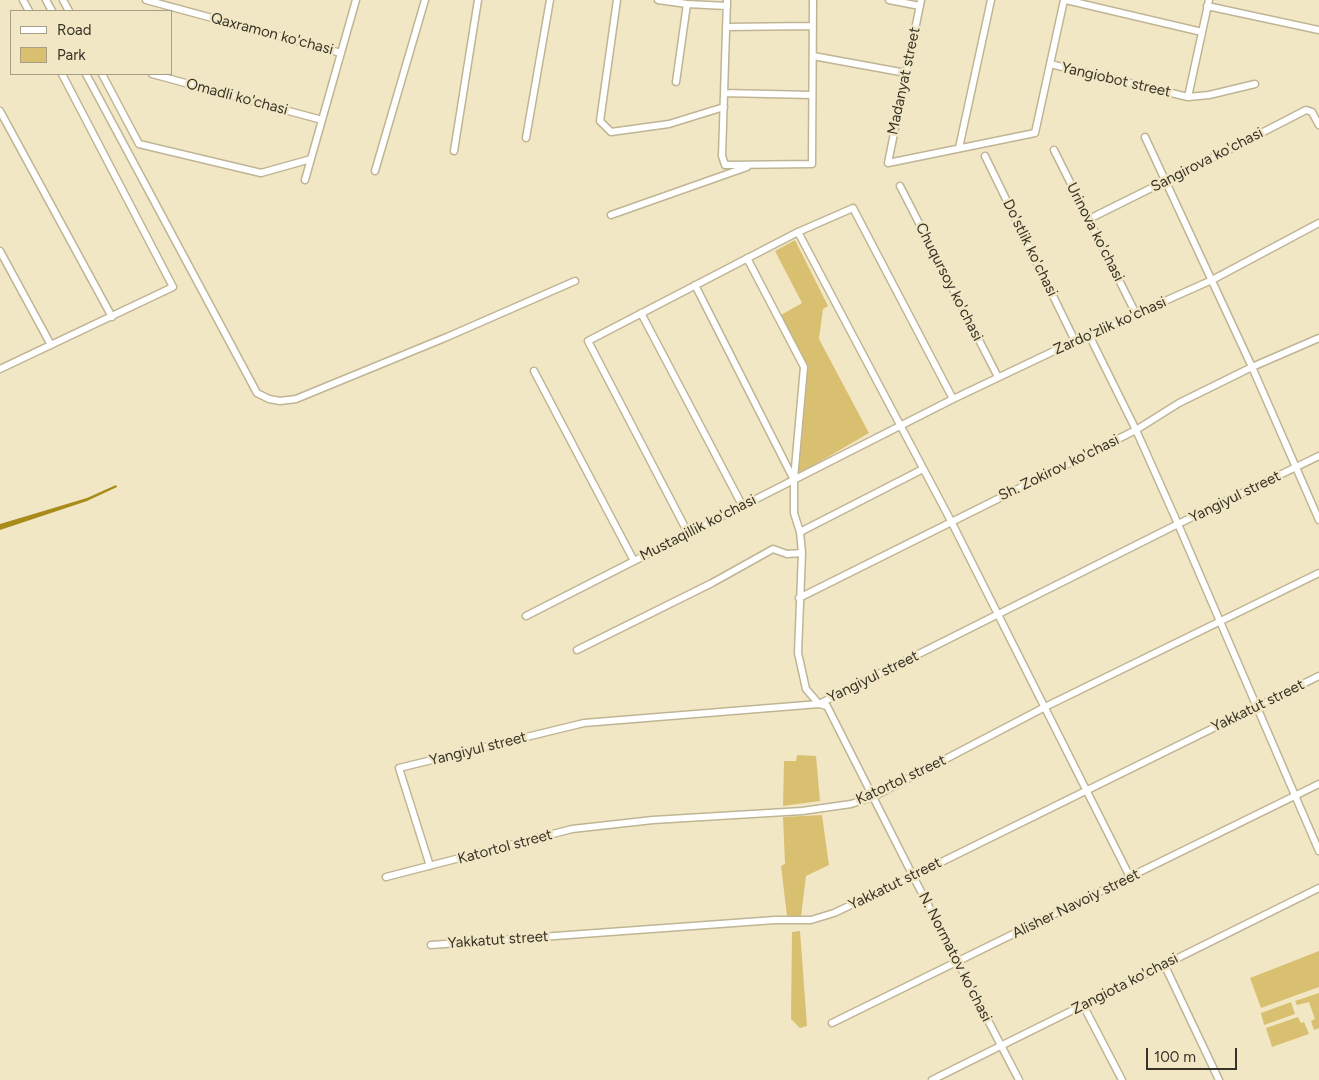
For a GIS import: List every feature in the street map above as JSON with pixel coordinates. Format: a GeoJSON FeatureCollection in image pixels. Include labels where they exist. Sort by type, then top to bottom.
{"type":"FeatureCollection","features":[{"type":"Feature","properties":{"kind":"street","name":"Qaxramon ko'chasi"},"geometry":{"type":"LineString","coordinates":[[146,0],[341,53]]}},
{"type":"Feature","properties":{"kind":"street"},"geometry":{"type":"LineString","coordinates":[[305,180],[356,0]]}},
{"type":"Feature","properties":{"kind":"street"},"geometry":{"type":"LineString","coordinates":[[375,171],[425,0]]}},
{"type":"Feature","properties":{"kind":"street"},"geometry":{"type":"LineString","coordinates":[[454,152],[478,0]]}},
{"type":"Feature","properties":{"kind":"street"},"geometry":{"type":"LineString","coordinates":[[526,138],[550,0]]}},
{"type":"Feature","properties":{"kind":"street"},"geometry":{"type":"LineString","coordinates":[[617,0],[600,122],[611,132],[669,124],[724,107]]}},
{"type":"Feature","properties":{"kind":"street"},"geometry":{"type":"LineString","coordinates":[[658,0],[687,4],[727,3],[722,156],[725,165],[812,164],[813,0]]}},
{"type":"Feature","properties":{"kind":"street"},"geometry":{"type":"LineString","coordinates":[[889,0],[920,3]]}},
{"type":"Feature","properties":{"kind":"street"},"geometry":{"type":"LineString","coordinates":[[991,0],[959,148],[1034,133],[1050,64]]}},
{"type":"Feature","properties":{"kind":"street"},"geometry":{"type":"LineString","coordinates":[[1065,0],[1202,32]]}},
{"type":"Feature","properties":{"kind":"street","name":"Yangiobot street"},"geometry":{"type":"LineString","coordinates":[[1065,0],[1050,64],[1188,97]]}},
{"type":"Feature","properties":{"kind":"street","name":"Madanyat street"},"geometry":{"type":"LineString","coordinates":[[920,3],[888,163],[959,148]]}},
{"type":"Feature","properties":{"kind":"street"},"geometry":{"type":"LineString","coordinates":[[1255,84],[1209,95],[1188,97],[1208,3],[1319,30]]}},
{"type":"Feature","properties":{"kind":"street"},"geometry":{"type":"LineString","coordinates":[[676,82],[687,4]]}},
{"type":"Feature","properties":{"kind":"street"},"geometry":{"type":"LineString","coordinates":[[726,27],[812,26]]}},
{"type":"Feature","properties":{"kind":"street"},"geometry":{"type":"LineString","coordinates":[[813,56],[906,73]]}},
{"type":"Feature","properties":{"kind":"street"},"geometry":{"type":"LineString","coordinates":[[0,369],[173,287],[63,75]]}},
{"type":"Feature","properties":{"kind":"street"},"geometry":{"type":"LineString","coordinates":[[87,75],[257,393],[269,399],[280,401],[296,399],[447,337],[574,280]]}},
{"type":"Feature","properties":{"kind":"street"},"geometry":{"type":"LineString","coordinates":[[103,75],[139,144],[261,173],[311,159]]}},
{"type":"Feature","properties":{"kind":"street","name":"Omadli ko'chasi"},"geometry":{"type":"LineString","coordinates":[[156,75],[322,120]]}},
{"type":"Feature","properties":{"kind":"street"},"geometry":{"type":"LineString","coordinates":[[724,92],[812,96]]}},
{"type":"Feature","properties":{"kind":"street","name":"Sangirova ko'chasi"},"geometry":{"type":"LineString","coordinates":[[1089,219],[1306,110],[1312,112],[1319,125]]}},
{"type":"Feature","properties":{"kind":"street"},"geometry":{"type":"LineString","coordinates":[[0,111],[112,317]]}},
{"type":"Feature","properties":{"kind":"street"},"geometry":{"type":"LineString","coordinates":[[1145,137],[1252,367],[1319,520]]}},
{"type":"Feature","properties":{"kind":"street","name":"Urinova ko'chasi"},"geometry":{"type":"LineString","coordinates":[[1054,150],[1136,314]]}},
{"type":"Feature","properties":{"kind":"street","name":"Do'stlik ko'chasi"},"geometry":{"type":"LineString","coordinates":[[985,156],[1076,341]]}},
{"type":"Feature","properties":{"kind":"street"},"geometry":{"type":"LineString","coordinates":[[611,215],[752,165]]}},
{"type":"Feature","properties":{"kind":"street","name":"Chuqursoy ko'chasi"},"geometry":{"type":"LineString","coordinates":[[900,186],[998,377]]}},
{"type":"Feature","properties":{"kind":"street"},"geometry":{"type":"LineString","coordinates":[[688,533],[588,341],[798,232],[854,208],[953,399]]}},
{"type":"Feature","properties":{"kind":"street","name":"Zardo'zlik ko'chasi"},"geometry":{"type":"LineString","coordinates":[[900,426],[998,377],[1212,280],[1319,223]]}},
{"type":"Feature","properties":{"kind":"street"},"geometry":{"type":"LineString","coordinates":[[798,232],[951,521],[1130,877]]}},
{"type":"Feature","properties":{"kind":"street"},"geometry":{"type":"LineString","coordinates":[[0,251],[51,345]]}},
{"type":"Feature","properties":{"kind":"street"},"geometry":{"type":"LineString","coordinates":[[747,258],[804,367],[794,479],[794,514],[800,532],[802,553],[798,653],[806,689],[819,704]]}},
{"type":"Feature","properties":{"kind":"street"},"geometry":{"type":"LineString","coordinates":[[694,285],[794,479]]}},
{"type":"Feature","properties":{"kind":"street"},"geometry":{"type":"LineString","coordinates":[[641,313],[742,505]]}},
{"type":"Feature","properties":{"kind":"street"},"geometry":{"type":"LineString","coordinates":[[1089,335],[1136,430],[1178,524],[1319,851]]}},
{"type":"Feature","properties":{"kind":"street","name":"Sh. Zokirov ko'chasi"},"geometry":{"type":"LineString","coordinates":[[799,598],[1136,430],[1180,404],[1252,367],[1319,338]]}},
{"type":"Feature","properties":{"kind":"street","name":"Mustaqillik ko'chasi"},"geometry":{"type":"LineString","coordinates":[[534,371],[634,561],[900,426]]}},
{"type":"Feature","properties":{"kind":"street","name":"Yangiyul street"},"geometry":{"type":"LineString","coordinates":[[430,866],[399,768],[584,723],[819,704],[1178,524],[1319,456]]}},
{"type":"Feature","properties":{"kind":"street"},"geometry":{"type":"LineString","coordinates":[[800,532],[923,469]]}},
{"type":"Feature","properties":{"kind":"street"},"geometry":{"type":"LineString","coordinates":[[578,650],[712,583],[773,549],[787,554],[802,553]]}},
{"type":"Feature","properties":{"kind":"street"},"geometry":{"type":"LineString","coordinates":[[526,616],[634,561]]}},
{"type":"Feature","properties":{"kind":"street","name":"Katortol street"},"geometry":{"type":"LineString","coordinates":[[386,877],[572,829],[662,819],[802,811],[852,804],[873,797],[1045,708],[1319,573]]}},
{"type":"Feature","properties":{"kind":"street","name":"Yakkatut street"},"geometry":{"type":"LineString","coordinates":[[431,945],[766,920],[811,920],[834,913],[913,876],[1319,676]]}},
{"type":"Feature","properties":{"kind":"street","name":"N. Normatov ko'chasi"},"geometry":{"type":"LineString","coordinates":[[819,704],[828,706],[913,876],[1019,1080]]}},
{"type":"Feature","properties":{"kind":"street","name":"Alisher Navoiy street"},"geometry":{"type":"LineString","coordinates":[[832,1023],[1319,784]]}},
{"type":"Feature","properties":{"kind":"street","name":"Zangiota ko'chasi"},"geometry":{"type":"LineString","coordinates":[[932,1080],[1319,888]]}},
{"type":"Feature","properties":{"kind":"street"},"geometry":{"type":"LineString","coordinates":[[1164,964],[1218,1080]]}},
{"type":"Feature","properties":{"kind":"street"},"geometry":{"type":"LineString","coordinates":[[1084,1005],[1122,1080]]}},
{"type":"Feature","properties":{"kind":"green space"},"geometry":{"type":"Polygon","coordinates":[[[795,240],[828,306],[823,309],[819,339],[869,433],[797,475],[806,366],[781,315],[802,303],[775,251],[795,240]]]}},
{"type":"Feature","properties":{"kind":"green space"},"geometry":{"type":"Polygon","coordinates":[[[797,755],[816,756],[820,801],[783,806],[784,761],[796,761],[797,755]]]}},
{"type":"Feature","properties":{"kind":"green space"},"geometry":{"type":"Polygon","coordinates":[[[822,815],[829,865],[806,876],[801,917],[787,916],[781,866],[785,864],[783,817],[822,815]]]}},
{"type":"Feature","properties":{"kind":"green space"},"geometry":{"type":"Polygon","coordinates":[[[800,931],[807,1026],[800,1028],[791,1019],[792,932],[800,931]]]}},
{"type":"Feature","properties":{"kind":"green space"},"geometry":{"type":"Polygon","coordinates":[[[1319,951],[1319,987],[1261,1008],[1250,978],[1319,951]]]}},
{"type":"Feature","properties":{"kind":"green space"},"geometry":{"type":"Polygon","coordinates":[[[1319,993],[1319,1028],[1314,1030],[1311,1021],[1315,1019],[1309,1002],[1297,1005],[1295,1001],[1319,993]]]}},
{"type":"Feature","properties":{"kind":"green space"},"geometry":{"type":"Polygon","coordinates":[[[1291,1002],[1295,1014],[1264,1025],[1261,1013],[1291,1002]]]}},
{"type":"Feature","properties":{"kind":"green space"},"geometry":{"type":"Polygon","coordinates":[[[1298,1017],[1301,1023],[1304,1022],[1309,1034],[1272,1047],[1266,1028],[1298,1017]]]}},
{"type":"Feature","properties":{"kind":"shaded area"},"geometry":{"type":"Polygon","coordinates":[[[116,485],[117,487],[87,501],[0,530],[0,524],[87,498],[116,485]]]}}]}
